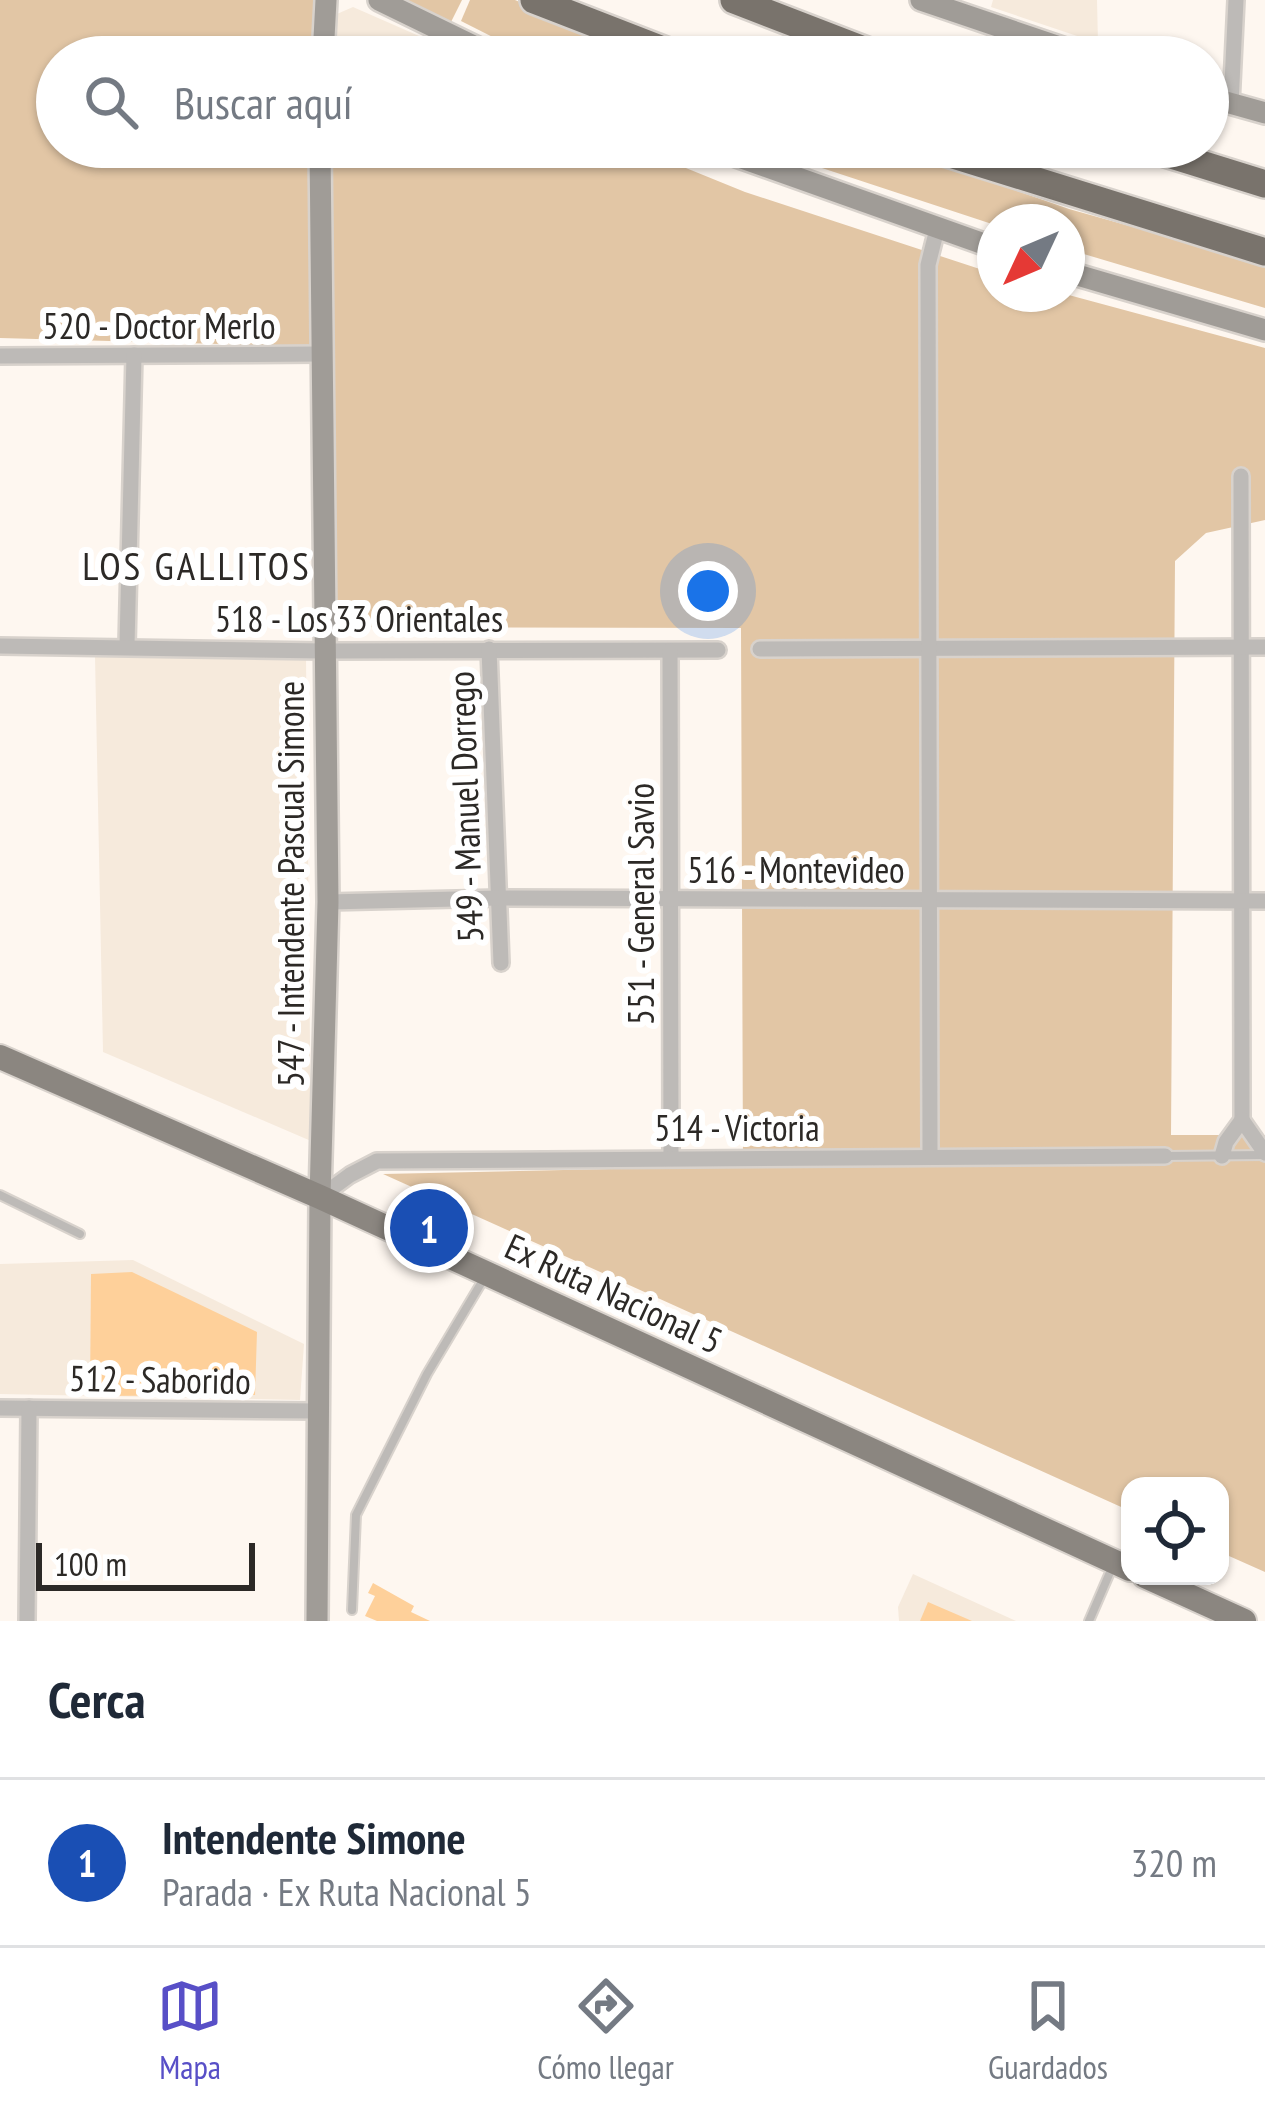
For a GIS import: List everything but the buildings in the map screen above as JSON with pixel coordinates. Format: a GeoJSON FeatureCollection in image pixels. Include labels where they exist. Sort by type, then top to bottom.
{"type":"FeatureCollection","features":[{"type":"Feature","properties":{"kind":"highway"},"geometry":{"type":"LineString","coordinates":[[534,0],[627,36]]}},
{"type":"Feature","properties":{"kind":"highway"},"geometry":{"type":"LineString","coordinates":[[734,0],[827,36]]}},
{"type":"Feature","properties":{"kind":"highway"},"geometry":{"type":"LineString","coordinates":[[993,168],[1265,252]]}},
{"type":"Feature","properties":{"kind":"highway"},"geometry":{"type":"LineString","coordinates":[[1214,168],[1265,184]]}},
{"type":"Feature","properties":{"kind":"main road","name":"Ex Ruta Nacional 5"},"geometry":{"type":"LineString","coordinates":[[0,1057],[320,1197],[1121,1565]]}},
{"type":"Feature","properties":{"kind":"main road"},"geometry":{"type":"LineString","coordinates":[[1165,1585],[1244,1621]]}},
{"type":"Feature","properties":{"kind":"street"},"geometry":{"type":"LineString","coordinates":[[324,36],[326,0]]}},
{"type":"Feature","properties":{"kind":"street"},"geometry":{"type":"LineString","coordinates":[[379,0],[453,36]]}},
{"type":"Feature","properties":{"kind":"street"},"geometry":{"type":"LineString","coordinates":[[921,0],[1027,36]]}},
{"type":"Feature","properties":{"kind":"street"},"geometry":{"type":"LineString","coordinates":[[1236,0],[1231,104],[1265,113]]}},
{"type":"Feature","properties":{"kind":"street","name":"547 - Intendente Pascual Simone"},"geometry":{"type":"LineString","coordinates":[[316,1621],[328,902],[320,168]]}},
{"type":"Feature","properties":{"kind":"street"},"geometry":{"type":"LineString","coordinates":[[769,168],[977,242]]}},
{"type":"Feature","properties":{"kind":"street"},"geometry":{"type":"LineString","coordinates":[[930,1156],[928,265],[937,229]]}},
{"type":"Feature","properties":{"kind":"street"},"geometry":{"type":"LineString","coordinates":[[1085,277],[1265,331]]}},
{"type":"Feature","properties":{"kind":"street","name":"520 - Doctor Merlo"},"geometry":{"type":"LineString","coordinates":[[0,356],[319,354]]}},
{"type":"Feature","properties":{"kind":"street"},"geometry":{"type":"LineString","coordinates":[[127,645],[134,356]]}},
{"type":"Feature","properties":{"kind":"street"},"geometry":{"type":"LineString","coordinates":[[1222,1156],[1243,1120],[1241,476]]}},
{"type":"Feature","properties":{"kind":"street","name":"518 - Los 33 Orientales"},"geometry":{"type":"LineString","coordinates":[[0,646],[718,650]]}},
{"type":"Feature","properties":{"kind":"street"},"geometry":{"type":"LineString","coordinates":[[760,649],[1265,647]]}},
{"type":"Feature","properties":{"kind":"street","name":"549 - Manuel Dorrego"},"geometry":{"type":"LineString","coordinates":[[489,649],[501,963]]}},
{"type":"Feature","properties":{"kind":"street","name":"551 - General Savio"},"geometry":{"type":"LineString","coordinates":[[670,651],[671,1156]]}},
{"type":"Feature","properties":{"kind":"street","name":"516 - Montevideo"},"geometry":{"type":"LineString","coordinates":[[328,902],[499,898],[1265,901]]}},
{"type":"Feature","properties":{"kind":"street"},"geometry":{"type":"LineString","coordinates":[[1243,1120],[1265,1154]]}},
{"type":"Feature","properties":{"kind":"street","name":"514 - Victoria"},"geometry":{"type":"LineString","coordinates":[[320,1197],[377,1161],[1165,1156]]}},
{"type":"Feature","properties":{"kind":"street","name":"512 - Saborido"},"geometry":{"type":"LineString","coordinates":[[0,1408],[319,1411]]}},
{"type":"Feature","properties":{"kind":"street"},"geometry":{"type":"LineString","coordinates":[[27,1621],[28,1408]]}},
{"type":"Feature","properties":{"kind":"lane"},"geometry":{"type":"LineString","coordinates":[[1165,1156],[1265,1154]]}},
{"type":"Feature","properties":{"kind":"lane"},"geometry":{"type":"LineString","coordinates":[[0,1195],[80,1234]]}},
{"type":"Feature","properties":{"kind":"lane"},"geometry":{"type":"LineString","coordinates":[[352,1610],[356,1515],[427,1374],[486,1274]]}},
{"type":"Feature","properties":{"kind":"lane"},"geometry":{"type":"LineString","coordinates":[[1089,1621],[1121,1567]]}},
{"type":"Feature","properties":{"kind":"shaded area"},"geometry":{"type":"Polygon","coordinates":[[[0,0],[318,0],[326,36],[36,36],[36,168],[686,168],[977,268],[977,312],[1085,312],[1085,299],[1265,348],[1265,520],[1206,533],[1175,561],[1171,1135],[1265,1135],[1265,1572],[1229,1556],[1229,1477],[1121,1477],[1121,1507],[383,1174],[743,1166],[741,628],[331,627],[328,347],[0,338],[0,0]]]}},
{"type":"Feature","properties":{"kind":"shaded area"},"geometry":{"type":"Polygon","coordinates":[[[402,0],[462,0],[450,24],[402,0]]]}},
{"type":"Feature","properties":{"kind":"shaded area"},"geometry":{"type":"Polygon","coordinates":[[[470,0],[515,0],[600,36],[491,36],[461,21],[470,0]]]}},
{"type":"Feature","properties":{"kind":"shaded area"},"geometry":{"type":"Polygon","coordinates":[[[993,0],[1097,0],[1098,36],[1077,36],[991,7],[993,0]]]}},
{"type":"Feature","properties":{"kind":"shaded area"},"geometry":{"type":"Polygon","coordinates":[[[353,7],[419,36],[330,36],[330,17],[353,7]]]}},
{"type":"Feature","properties":{"kind":"shaded area"},"geometry":{"type":"Polygon","coordinates":[[[822,168],[951,168],[1055,204],[977,204],[977,219],[822,168]]]}},
{"type":"Feature","properties":{"kind":"shaded area"},"geometry":{"type":"Polygon","coordinates":[[[1085,213],[1265,264],[1265,308],[1085,254],[1085,213]]]}},
{"type":"Feature","properties":{"kind":"shaded area"},"geometry":{"type":"Polygon","coordinates":[[[95,657],[306,657],[311,1141],[103,1052],[95,657]]]}},
{"type":"Feature","properties":{"kind":"shaded area"},"geometry":{"type":"Polygon","coordinates":[[[133,1260],[304,1344],[300,1400],[0,1394],[0,1264],[133,1260]]]}},
{"type":"Feature","properties":{"kind":"shaded area"},"geometry":{"type":"Polygon","coordinates":[[[913,1574],[1016,1621],[899,1621],[898,1607],[913,1574]]]}},
{"type":"Feature","properties":{"kind":"place","name":"Intendente Simone"},"geometry":{"type":"Point","coordinates":[429,1228]}},
{"type":"Feature","properties":{"kind":"district","name":"LOS GALLITOS"},"geometry":{"type":"Point","coordinates":[197,565]}}]}
